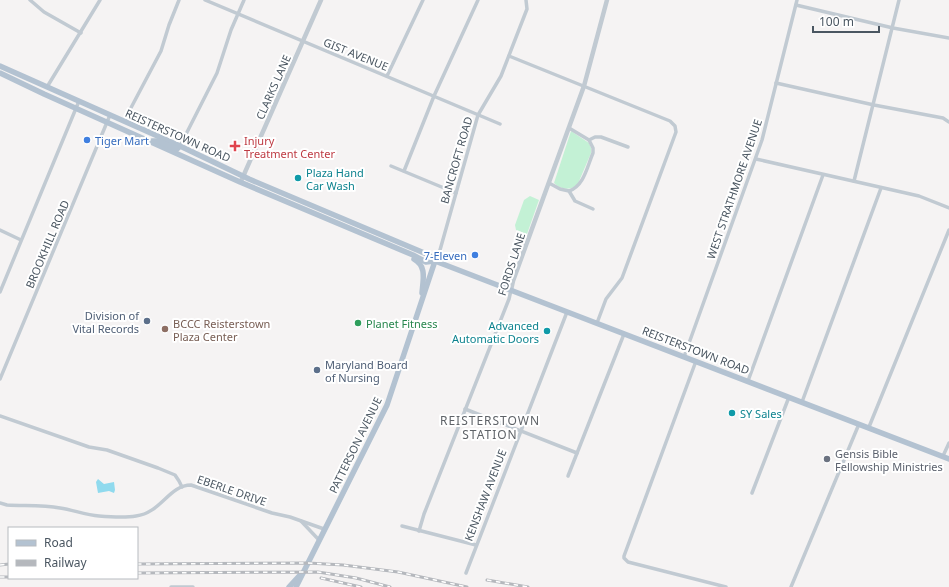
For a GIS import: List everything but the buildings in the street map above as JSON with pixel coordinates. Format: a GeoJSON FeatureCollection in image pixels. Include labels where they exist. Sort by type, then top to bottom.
{"type":"FeatureCollection","features":[{"type":"Feature","properties":{"kind":"main road","name":"REISTERSTOWN ROAD"},"geometry":{"type":"LineString","coordinates":[[0,66],[180,146],[243,176],[429,254],[435,261]]}},
{"type":"Feature","properties":{"kind":"main road","name":"REISTERSTOWN ROAD"},"geometry":{"type":"LineString","coordinates":[[0,73],[107,123],[426,262],[435,261],[949,458]]}},
{"type":"Feature","properties":{"kind":"main road"},"geometry":{"type":"LineString","coordinates":[[150,142],[158,141],[177,149],[180,146]]}},
{"type":"Feature","properties":{"kind":"main road"},"geometry":{"type":"LineString","coordinates":[[304,209],[313,210],[325,215],[329,213]]}},
{"type":"Feature","properties":{"kind":"main road"},"geometry":{"type":"LineString","coordinates":[[382,242],[417,260],[422,266],[422,299]]}},
{"type":"Feature","properties":{"kind":"main road","name":"PATTERSON AVENUE"},"geometry":{"type":"LineString","coordinates":[[296,587],[387,405],[435,261]]}},
{"type":"Feature","properties":{"kind":"main road"},"geometry":{"type":"LineString","coordinates":[[288,587],[306,567]]}},
{"type":"Feature","properties":{"kind":"main road"},"geometry":{"type":"LineString","coordinates":[[303,587],[302,579],[306,567]]}},
{"type":"Feature","properties":{"kind":"street"},"geometry":{"type":"LineString","coordinates":[[30,0],[44,12],[81,33]]}},
{"type":"Feature","properties":{"kind":"street"},"geometry":{"type":"LineString","coordinates":[[47,87],[100,0]]}},
{"type":"Feature","properties":{"kind":"street"},"geometry":{"type":"LineString","coordinates":[[124,121],[162,51],[169,25],[179,0]]}},
{"type":"Feature","properties":{"kind":"street","name":"GIST AVENUE"},"geometry":{"type":"LineString","coordinates":[[205,0],[500,124]]}},
{"type":"Feature","properties":{"kind":"street"},"geometry":{"type":"LineString","coordinates":[[180,146],[217,73],[244,0]]}},
{"type":"Feature","properties":{"kind":"street","name":"CLARKS LANE"},"geometry":{"type":"LineString","coordinates":[[240,182],[321,0]]}},
{"type":"Feature","properties":{"kind":"street"},"geometry":{"type":"LineString","coordinates":[[387,76],[422,0]]}},
{"type":"Feature","properties":{"kind":"street"},"geometry":{"type":"LineString","coordinates":[[404,172],[434,96],[478,0]]}},
{"type":"Feature","properties":{"kind":"street","name":"BANCROFT ROAD"},"geometry":{"type":"LineString","coordinates":[[435,261],[440,250],[478,115],[501,76],[527,9],[526,0]]}},
{"type":"Feature","properties":{"kind":"street","name":"FORDS LANE"},"geometry":{"type":"LineString","coordinates":[[419,531],[424,514],[509,298],[584,86],[607,0]]}},
{"type":"Feature","properties":{"kind":"street","name":"WEST STRATHMORE AVENUE"},"geometry":{"type":"LineString","coordinates":[[684,357],[764,134],[797,0]]}},
{"type":"Feature","properties":{"kind":"street"},"geometry":{"type":"LineString","coordinates":[[854,181],[899,0]]}},
{"type":"Feature","properties":{"kind":"street"},"geometry":{"type":"LineString","coordinates":[[796,5],[893,28],[949,38]]}},
{"type":"Feature","properties":{"kind":"street"},"geometry":{"type":"LineString","coordinates":[[509,56],[670,121],[675,126],[676,132],[622,278],[606,299],[597,323]]}},
{"type":"Feature","properties":{"kind":"street"},"geometry":{"type":"LineString","coordinates":[[776,83],[874,105],[943,118],[949,122]]}},
{"type":"Feature","properties":{"kind":"street"},"geometry":{"type":"LineString","coordinates":[[0,292],[79,101]]}},
{"type":"Feature","properties":{"kind":"street","name":"BROOKHILL ROAD"},"geometry":{"type":"LineString","coordinates":[[0,379],[110,115]]}},
{"type":"Feature","properties":{"kind":"street"},"geometry":{"type":"LineString","coordinates":[[549,183],[560,189],[569,191],[576,188],[581,182],[592,153],[592,144],[589,140],[569,128]]}},
{"type":"Feature","properties":{"kind":"street"},"geometry":{"type":"LineString","coordinates":[[589,140],[595,137],[601,137],[628,147]]}},
{"type":"Feature","properties":{"kind":"street"},"geometry":{"type":"LineString","coordinates":[[756,159],[919,196],[949,208]]}},
{"type":"Feature","properties":{"kind":"street"},"geometry":{"type":"LineString","coordinates":[[391,166],[456,193]]}},
{"type":"Feature","properties":{"kind":"street"},"geometry":{"type":"LineString","coordinates":[[748,381],[824,174]]}},
{"type":"Feature","properties":{"kind":"street"},"geometry":{"type":"LineString","coordinates":[[802,402],[881,188]]}},
{"type":"Feature","properties":{"kind":"street"},"geometry":{"type":"LineString","coordinates":[[569,191],[575,201],[594,209]]}},
{"type":"Feature","properties":{"kind":"street"},"geometry":{"type":"LineString","coordinates":[[0,230],[22,240]]}},
{"type":"Feature","properties":{"kind":"street"},"geometry":{"type":"LineString","coordinates":[[868,427],[949,230]]}},
{"type":"Feature","properties":{"kind":"street","name":"KENSHAW AVENUE"},"geometry":{"type":"LineString","coordinates":[[466,573],[520,430],[567,312]]}},
{"type":"Feature","properties":{"kind":"street"},"geometry":{"type":"LineString","coordinates":[[568,476],[624,334]]}},
{"type":"Feature","properties":{"kind":"street"},"geometry":{"type":"LineString","coordinates":[[696,361],[624,558],[628,562],[726,587]]}},
{"type":"Feature","properties":{"kind":"street"},"geometry":{"type":"LineString","coordinates":[[752,493],[789,397]]}},
{"type":"Feature","properties":{"kind":"street"},"geometry":{"type":"LineString","coordinates":[[465,409],[577,453]]}},
{"type":"Feature","properties":{"kind":"street"},"geometry":{"type":"LineString","coordinates":[[0,416],[89,447],[108,450],[158,468],[175,475],[182,486]]}},
{"type":"Feature","properties":{"kind":"street"},"geometry":{"type":"LineString","coordinates":[[791,587],[858,424]]}},
{"type":"Feature","properties":{"kind":"street"},"geometry":{"type":"LineString","coordinates":[[943,456],[949,443]]}},
{"type":"Feature","properties":{"kind":"street","name":"EBERLE DRIVE"},"geometry":{"type":"LineString","coordinates":[[0,503],[7,505],[59,508],[99,516],[135,516],[154,510],[174,491],[187,485],[195,486],[324,530]]}},
{"type":"Feature","properties":{"kind":"street","name":"EBERLE DRIVE"},"geometry":{"type":"LineString","coordinates":[[300,521],[319,540]]}},
{"type":"Feature","properties":{"kind":"street"},"geometry":{"type":"LineString","coordinates":[[402,526],[476,545]]}},
{"type":"Feature","properties":{"kind":"street"},"geometry":{"type":"LineString","coordinates":[[171,587],[193,587]]}},
{"type":"Feature","properties":{"kind":"green space"},"geometry":{"type":"Polygon","coordinates":[[[571,131],[589,143],[591,153],[577,186],[565,189],[554,183],[571,131]]]}},
{"type":"Feature","properties":{"kind":"green space"},"geometry":{"type":"Polygon","coordinates":[[[530,196],[539,200],[527,234],[516,230],[515,225],[524,200],[530,196]]]}},
{"type":"Feature","properties":{"kind":"water"},"geometry":{"type":"Polygon","coordinates":[[[98,479],[104,484],[114,482],[114,493],[109,491],[98,493],[96,482],[98,479]]]}},
{"type":"Feature","properties":{"kind":"railway"},"geometry":{"type":"LineString","coordinates":[[138,564],[308,563],[343,565],[398,572],[467,587]]}},
{"type":"Feature","properties":{"kind":"railway"},"geometry":{"type":"LineString","coordinates":[[0,565],[8,564]]}},
{"type":"Feature","properties":{"kind":"railway"},"geometry":{"type":"LineString","coordinates":[[138,573],[318,572],[356,578],[390,587]]}},
{"type":"Feature","properties":{"kind":"railway"},"geometry":{"type":"LineString","coordinates":[[0,577],[8,577]]}},
{"type":"Feature","properties":{"kind":"railway"},"geometry":{"type":"LineString","coordinates":[[321,578],[361,587]]}},
{"type":"Feature","properties":{"kind":"railway"},"geometry":{"type":"LineString","coordinates":[[487,580],[528,587]]}},
{"type":"Feature","properties":{"kind":"place","name":"Tiger Mart"},"geometry":{"type":"Point","coordinates":[87,140]}},
{"type":"Feature","properties":{"kind":"place","name":"Injury Treatment Center"},"geometry":{"type":"Point","coordinates":[235,146]}},
{"type":"Feature","properties":{"kind":"place","name":"Plaza Hand Car Wash"},"geometry":{"type":"Point","coordinates":[298,178]}},
{"type":"Feature","properties":{"kind":"place","name":"7-Eleven"},"geometry":{"type":"Point","coordinates":[475,255]}},
{"type":"Feature","properties":{"kind":"place","name":"Division of Vital Records"},"geometry":{"type":"Point","coordinates":[147,321]}},
{"type":"Feature","properties":{"kind":"place","name":"Planet Fitness"},"geometry":{"type":"Point","coordinates":[358,323]}},
{"type":"Feature","properties":{"kind":"place","name":"BCCC Reisterstown Plaza Center"},"geometry":{"type":"Point","coordinates":[165,329]}},
{"type":"Feature","properties":{"kind":"place","name":"Advanced Automatic Doors"},"geometry":{"type":"Point","coordinates":[547,331]}},
{"type":"Feature","properties":{"kind":"place","name":"Maryland Board of Nursing"},"geometry":{"type":"Point","coordinates":[317,370]}},
{"type":"Feature","properties":{"kind":"place","name":"SY Sales"},"geometry":{"type":"Point","coordinates":[732,413]}},
{"type":"Feature","properties":{"kind":"place","name":"Gensis Bible Fellowship Ministries"},"geometry":{"type":"Point","coordinates":[827,459]}},
{"type":"Feature","properties":{"kind":"district","name":"REISTERSTOWN STATION"},"geometry":{"type":"Point","coordinates":[490,427]}}]}
